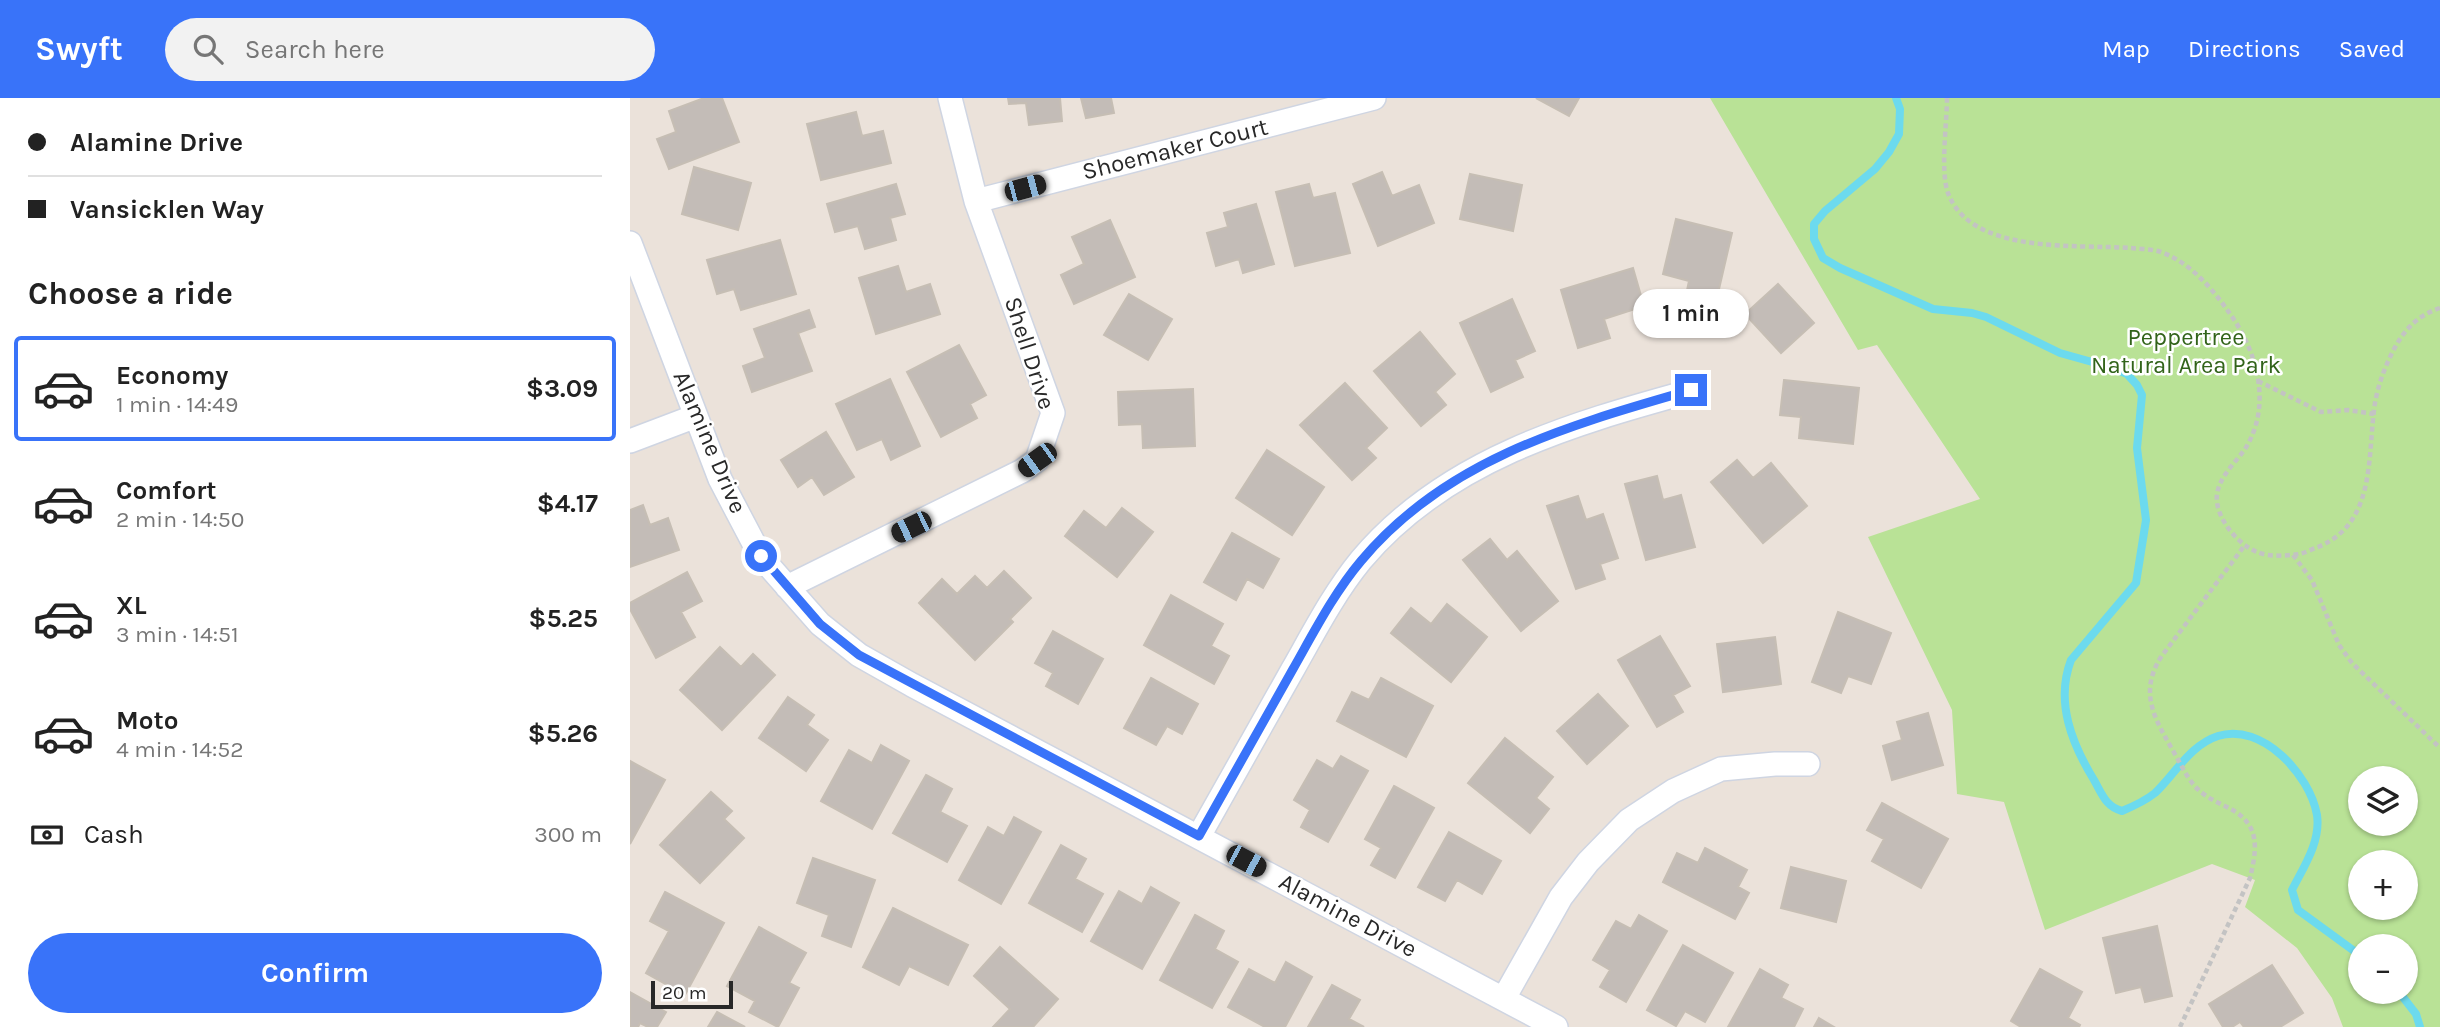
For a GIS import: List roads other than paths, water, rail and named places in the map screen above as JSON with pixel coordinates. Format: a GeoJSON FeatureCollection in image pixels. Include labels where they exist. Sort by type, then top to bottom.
{"type":"FeatureCollection","features":[{"type":"Feature","properties":{"kind":"street","name":"Shell Drive"},"geometry":{"type":"LineString","coordinates":[[787,587],[1022,471],[1037,460],[1053,413],[976,201],[950,98]]}},
{"type":"Feature","properties":{"kind":"street","name":"Shoemaker Court"},"geometry":{"type":"LineString","coordinates":[[976,201],[1374,98]]}},
{"type":"Feature","properties":{"kind":"street","name":"Alamine Drive"},"geometry":{"type":"LineString","coordinates":[[630,243],[720,479],[761,556],[820,624],[859,655],[1556,1027]]}},
{"type":"Feature","properties":{"kind":"street"},"geometry":{"type":"LineString","coordinates":[[1199,836],[1325,614],[1361,560],[1391,528],[1471,471],[1530,441],[1590,419],[1691,390]]}},
{"type":"Feature","properties":{"kind":"street"},"geometry":{"type":"LineString","coordinates":[[630,441],[696,416]]}},
{"type":"Feature","properties":{"kind":"street"},"geometry":{"type":"LineString","coordinates":[[1504,998],[1561,897],[1588,862],[1629,820],[1673,791],[1721,769],[1765,764],[1808,764]]}},
{"type":"Feature","properties":{"kind":"waterway"},"geometry":{"type":"LineString","coordinates":[[1896,98],[1900,109],[1899,134],[1889,152],[1875,169],[1825,211],[1814,224],[1814,239],[1823,258],[1933,309],[1986,317],[2060,353],[2127,374],[2142,395],[2137,448],[2146,520],[2136,583],[2071,660],[2066,676],[2065,707],[2068,722],[2086,766],[2105,799],[2122,811],[2155,793],[2191,753],[2208,740],[2235,734],[2267,744],[2281,755],[2305,784],[2317,815],[2314,845],[2292,890],[2298,910],[2348,947]]}},
{"type":"Feature","properties":{"kind":"waterway"},"geometry":{"type":"LineString","coordinates":[[2408,1004],[2416,1014],[2420,1027]]}},
{"type":"Feature","properties":{"kind":"park label","name":"Peppertree Natural Area Park"},"geometry":{"type":"Point","coordinates":[2186,351]}}]}
